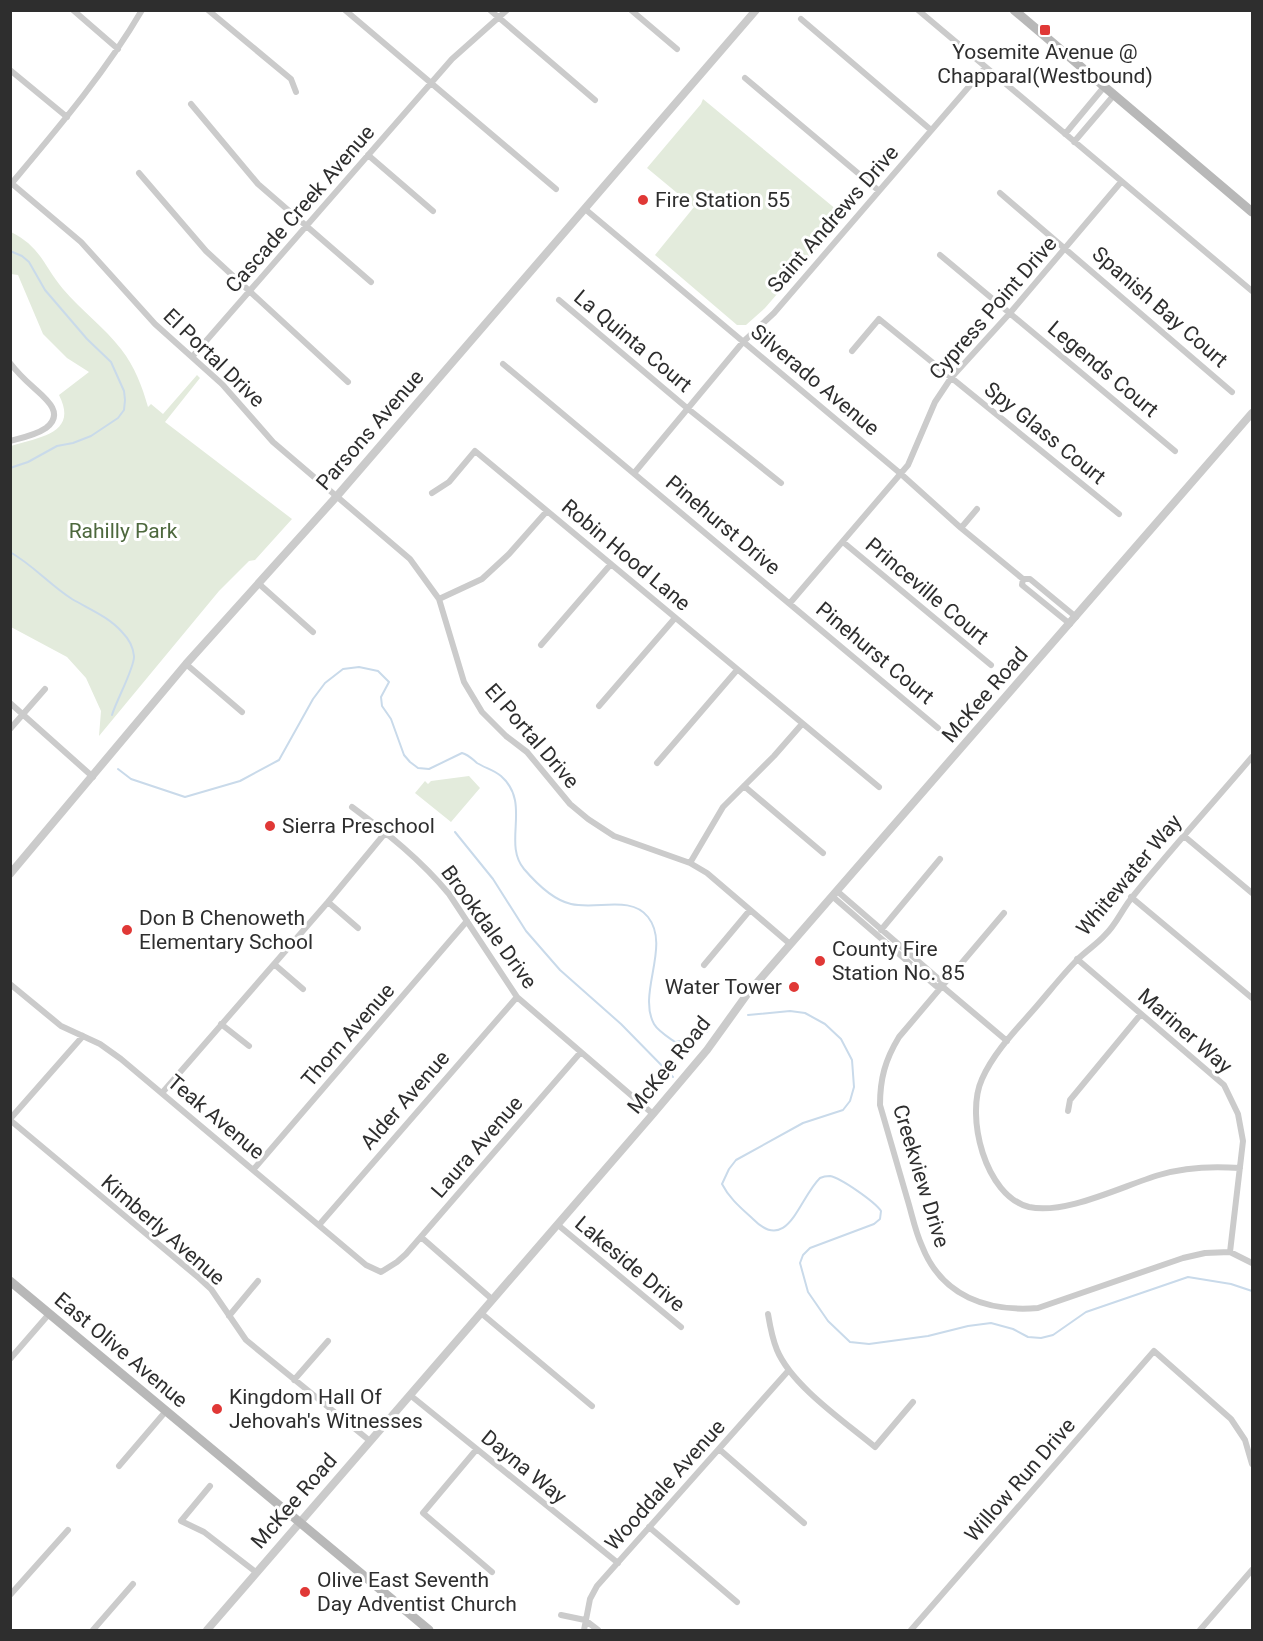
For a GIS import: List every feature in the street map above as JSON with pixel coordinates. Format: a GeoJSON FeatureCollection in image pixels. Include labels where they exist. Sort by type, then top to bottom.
{"type":"FeatureCollection","features":[{"type":"Feature","properties":{"kind":"main road"},"geometry":{"type":"LineString","coordinates":[[1014,10],[1252,212]]}},
{"type":"Feature","properties":{"kind":"main road","name":"East Olive Avenue"},"geometry":{"type":"LineString","coordinates":[[10,1281],[429,1630]]}},
{"type":"Feature","properties":{"kind":"street"},"geometry":{"type":"LineString","coordinates":[[73,10],[118,49]]}},
{"type":"Feature","properties":{"kind":"street"},"geometry":{"type":"LineString","coordinates":[[11,183],[67,117],[118,49],[142,10]]}},
{"type":"Feature","properties":{"kind":"street"},"geometry":{"type":"LineString","coordinates":[[208,10],[291,79],[296,92]]}},
{"type":"Feature","properties":{"kind":"street"},"geometry":{"type":"LineString","coordinates":[[345,10],[556,189]]}},
{"type":"Feature","properties":{"kind":"street"},"geometry":{"type":"LineString","coordinates":[[490,10],[595,100]]}},
{"type":"Feature","properties":{"kind":"street","name":"Cascade Creek Avenue"},"geometry":{"type":"LineString","coordinates":[[192,357],[459,53],[507,10]]}},
{"type":"Feature","properties":{"kind":"street"},"geometry":{"type":"LineString","coordinates":[[631,10],[677,49]]}},
{"type":"Feature","properties":{"kind":"street","name":"Parsons Avenue"},"geometry":{"type":"LineString","coordinates":[[10,874],[186,664],[337,496],[756,10]]}},
{"type":"Feature","properties":{"kind":"street"},"geometry":{"type":"LineString","coordinates":[[918,10],[1252,291]]}},
{"type":"Feature","properties":{"kind":"street"},"geometry":{"type":"LineString","coordinates":[[801,19],[932,130]]}},
{"type":"Feature","properties":{"kind":"street","name":"Saint Andrews Drive"},"geometry":{"type":"LineString","coordinates":[[635,472],[743,342],[774,313],[985,68]]}},
{"type":"Feature","properties":{"kind":"street"},"geometry":{"type":"LineString","coordinates":[[10,70],[67,117]]}},
{"type":"Feature","properties":{"kind":"street"},"geometry":{"type":"LineString","coordinates":[[746,78],[878,190]]}},
{"type":"Feature","properties":{"kind":"street"},"geometry":{"type":"LineString","coordinates":[[1065,134],[1104,87]]}},
{"type":"Feature","properties":{"kind":"street"},"geometry":{"type":"LineString","coordinates":[[1074,142],[1114,95]]}},
{"type":"Feature","properties":{"kind":"street"},"geometry":{"type":"LineString","coordinates":[[191,104],[258,184],[371,282]]}},
{"type":"Feature","properties":{"kind":"street"},"geometry":{"type":"LineString","coordinates":[[368,155],[433,211]]}},
{"type":"Feature","properties":{"kind":"street"},"geometry":{"type":"LineString","coordinates":[[139,173],[206,251],[348,382]]}},
{"type":"Feature","properties":{"kind":"street","name":"Cypress Point Drive"},"geometry":{"type":"LineString","coordinates":[[790,603],[901,474],[917,448],[934,402],[951,378],[1010,313],[1121,182]]}},
{"type":"Feature","properties":{"kind":"street","name":"El Portal Drive"},"geometry":{"type":"LineString","coordinates":[[11,183],[81,242],[154,324],[237,399],[273,442],[410,559],[440,599],[464,682],[482,712],[527,753],[570,804],[614,836],[690,863],[716,880],[790,944]]}},
{"type":"Feature","properties":{"kind":"street","name":"Spanish Bay Court"},"geometry":{"type":"LineString","coordinates":[[1000,193],[1232,392]]}},
{"type":"Feature","properties":{"kind":"street","name":"Silverado Avenue"},"geometry":{"type":"LineString","coordinates":[[585,209],[901,474],[961,528],[1023,579],[1030,579],[1076,617]]}},
{"type":"Feature","properties":{"kind":"street","name":"Legends Court"},"geometry":{"type":"LineString","coordinates":[[940,255],[1175,451]]}},
{"type":"Feature","properties":{"kind":"street","name":"La Quinta Court"},"geometry":{"type":"LineString","coordinates":[[559,300],[687,408],[781,483]]}},
{"type":"Feature","properties":{"kind":"street","name":"Spy Glass Court"},"geometry":{"type":"LineString","coordinates":[[852,351],[879,319],[1119,514]]}},
{"type":"Feature","properties":{"kind":"street"},"geometry":{"type":"LineString","coordinates":[[10,363],[48,399],[54,413],[52,421],[46,428],[10,441]]}},
{"type":"Feature","properties":{"kind":"street","name":"Pinehurst Drive"},"geometry":{"type":"LineString","coordinates":[[503,364],[790,603]]}},
{"type":"Feature","properties":{"kind":"street","name":"McKee Road"},"geometry":{"type":"LineString","coordinates":[[207,1630],[653,1114],[720,1033],[748,993],[790,944],[1252,413]]}},
{"type":"Feature","properties":{"kind":"street","name":"Robin Hood Lane"},"geometry":{"type":"LineString","coordinates":[[432,493],[449,482],[475,451],[879,787]]}},
{"type":"Feature","properties":{"kind":"street"},"geometry":{"type":"LineString","coordinates":[[961,528],[977,509]]}},
{"type":"Feature","properties":{"kind":"street"},"geometry":{"type":"LineString","coordinates":[[440,599],[482,579],[509,554],[547,511]]}},
{"type":"Feature","properties":{"kind":"street","name":"Princeville Court"},"geometry":{"type":"LineString","coordinates":[[843,542],[991,665]]}},
{"type":"Feature","properties":{"kind":"street"},"geometry":{"type":"LineString","coordinates":[[541,645],[611,564]]}},
{"type":"Feature","properties":{"kind":"street","name":"Silverado Avenue"},"geometry":{"type":"LineString","coordinates":[[1023,579],[1022,585],[1070,624]]}},
{"type":"Feature","properties":{"kind":"street"},"geometry":{"type":"LineString","coordinates":[[258,583],[313,632]]}},
{"type":"Feature","properties":{"kind":"street","name":"Pinehurst Court"},"geometry":{"type":"LineString","coordinates":[[790,603],[938,728]]}},
{"type":"Feature","properties":{"kind":"street"},"geometry":{"type":"LineString","coordinates":[[599,706],[675,618]]}},
{"type":"Feature","properties":{"kind":"street"},"geometry":{"type":"LineString","coordinates":[[186,664],[242,712]]}},
{"type":"Feature","properties":{"kind":"street"},"geometry":{"type":"LineString","coordinates":[[657,763],[737,670]]}},
{"type":"Feature","properties":{"kind":"street"},"geometry":{"type":"LineString","coordinates":[[10,729],[45,689]]}},
{"type":"Feature","properties":{"kind":"street"},"geometry":{"type":"LineString","coordinates":[[10,703],[93,777]]}},
{"type":"Feature","properties":{"kind":"street"},"geometry":{"type":"LineString","coordinates":[[690,863],[723,807],[802,724]]}},
{"type":"Feature","properties":{"kind":"street","name":"Whitewater Way"},"geometry":{"type":"LineString","coordinates":[[1240,1168],[1179,1170],[1064,1207],[1046,1209],[1027,1206],[1015,1201],[995,1181],[986,1165],[975,1121],[975,1097],[990,1063],[1007,1041],[1077,959],[1110,930],[1131,897],[1252,757]]}},
{"type":"Feature","properties":{"kind":"street"},"geometry":{"type":"LineString","coordinates":[[744,786],[823,853]]}},
{"type":"Feature","properties":{"kind":"street","name":"Brookdale Drive"},"geometry":{"type":"LineString","coordinates":[[352,807],[427,867],[449,894],[517,997],[653,1114]]}},
{"type":"Feature","properties":{"kind":"street"},"geometry":{"type":"LineString","coordinates":[[162,1094],[386,832]]}},
{"type":"Feature","properties":{"kind":"street"},"geometry":{"type":"LineString","coordinates":[[1184,836],[1251,890]]}},
{"type":"Feature","properties":{"kind":"street"},"geometry":{"type":"LineString","coordinates":[[877,935],[940,859]]}},
{"type":"Feature","properties":{"kind":"street"},"geometry":{"type":"LineString","coordinates":[[835,893],[882,929],[942,981],[943,987]]}},
{"type":"Feature","properties":{"kind":"street"},"geometry":{"type":"LineString","coordinates":[[835,893],[877,935],[936,986],[943,987],[1007,1041]]}},
{"type":"Feature","properties":{"kind":"street"},"geometry":{"type":"LineString","coordinates":[[1131,897],[1252,998]]}},
{"type":"Feature","properties":{"kind":"street"},"geometry":{"type":"LineString","coordinates":[[328,902],[358,928]]}},
{"type":"Feature","properties":{"kind":"street"},"geometry":{"type":"LineString","coordinates":[[704,964],[750,910]]}},
{"type":"Feature","properties":{"kind":"street","name":"Creekview Drive"},"geometry":{"type":"LineString","coordinates":[[1004,913],[899,1037],[888,1056],[880,1083],[880,1105],[922,1246],[934,1269],[950,1286],[968,1298],[989,1306],[1014,1310],[1038,1308],[1183,1258],[1205,1253],[1230,1252]]}},
{"type":"Feature","properties":{"kind":"street","name":"Thorn Avenue"},"geometry":{"type":"LineString","coordinates":[[253,1170],[467,921]]}},
{"type":"Feature","properties":{"kind":"street","name":"Mariner Way"},"geometry":{"type":"LineString","coordinates":[[1077,959],[1224,1086],[1238,1114],[1244,1141],[1230,1252]]}},
{"type":"Feature","properties":{"kind":"street"},"geometry":{"type":"LineString","coordinates":[[274,964],[303,989]]}},
{"type":"Feature","properties":{"kind":"street","name":"Teak Avenue"},"geometry":{"type":"LineString","coordinates":[[10,984],[61,1026],[100,1044],[121,1059],[366,1265],[381,1272],[397,1262]]}},
{"type":"Feature","properties":{"kind":"street","name":"Alder Avenue"},"geometry":{"type":"LineString","coordinates":[[319,1225],[517,997]]}},
{"type":"Feature","properties":{"kind":"street"},"geometry":{"type":"LineString","coordinates":[[1068,1111],[1070,1100],[1141,1014]]}},
{"type":"Feature","properties":{"kind":"street"},"geometry":{"type":"LineString","coordinates":[[221,1024],[249,1046]]}},
{"type":"Feature","properties":{"kind":"street"},"geometry":{"type":"LineString","coordinates":[[10,1120],[83,1036]]}},
{"type":"Feature","properties":{"kind":"street","name":"Laura Avenue"},"geometry":{"type":"LineString","coordinates":[[397,1262],[580,1053]]}},
{"type":"Feature","properties":{"kind":"street","name":"Kimberly Avenue"},"geometry":{"type":"LineString","coordinates":[[10,1120],[199,1278],[211,1289],[246,1340],[370,1441]]}},
{"type":"Feature","properties":{"kind":"street","name":"Lakeside Drive"},"geometry":{"type":"LineString","coordinates":[[558,1225],[681,1328]]}},
{"type":"Feature","properties":{"kind":"street"},"geometry":{"type":"LineString","coordinates":[[421,1237],[493,1300]]}},
{"type":"Feature","properties":{"kind":"street"},"geometry":{"type":"LineString","coordinates":[[1230,1252],[1252,1263]]}},
{"type":"Feature","properties":{"kind":"street"},"geometry":{"type":"LineString","coordinates":[[229,1316],[258,1281]]}},
{"type":"Feature","properties":{"kind":"street"},"geometry":{"type":"LineString","coordinates":[[481,1313],[592,1406]]}},
{"type":"Feature","properties":{"kind":"street"},"geometry":{"type":"LineString","coordinates":[[10,1359],[49,1314]]}},
{"type":"Feature","properties":{"kind":"street"},"geometry":{"type":"LineString","coordinates":[[768,1314],[777,1352],[789,1370],[807,1390],[874,1447],[913,1402]]}},
{"type":"Feature","properties":{"kind":"street"},"geometry":{"type":"LineString","coordinates":[[294,1380],[328,1341]]}},
{"type":"Feature","properties":{"kind":"street","name":"Willow Run Drive"},"geometry":{"type":"LineString","coordinates":[[911,1630],[1154,1351],[1231,1419],[1245,1440],[1252,1464]]}},
{"type":"Feature","properties":{"kind":"street","name":"Wooddale Avenue"},"geometry":{"type":"LineString","coordinates":[[584,1630],[590,1599],[597,1586],[789,1370]]}},
{"type":"Feature","properties":{"kind":"street","name":"Dayna Way"},"geometry":{"type":"LineString","coordinates":[[410,1395],[618,1563]]}},
{"type":"Feature","properties":{"kind":"street"},"geometry":{"type":"LineString","coordinates":[[119,1466],[166,1411]]}},
{"type":"Feature","properties":{"kind":"street"},"geometry":{"type":"LineString","coordinates":[[719,1449],[804,1522]]}},
{"type":"Feature","properties":{"kind":"street"},"geometry":{"type":"LineString","coordinates":[[476,1450],[423,1513],[492,1572]]}},
{"type":"Feature","properties":{"kind":"street"},"geometry":{"type":"LineString","coordinates":[[210,1486],[181,1521],[204,1532],[256,1573]]}},
{"type":"Feature","properties":{"kind":"street"},"geometry":{"type":"LineString","coordinates":[[649,1527],[737,1602]]}},
{"type":"Feature","properties":{"kind":"street"},"geometry":{"type":"LineString","coordinates":[[10,1595],[68,1530]]}},
{"type":"Feature","properties":{"kind":"street"},"geometry":{"type":"LineString","coordinates":[[1200,1630],[1252,1570]]}},
{"type":"Feature","properties":{"kind":"street"},"geometry":{"type":"LineString","coordinates":[[93,1630],[133,1584]]}},
{"type":"Feature","properties":{"kind":"street"},"geometry":{"type":"LineString","coordinates":[[561,1615],[585,1620],[598,1630]]}},
{"type":"Feature","properties":{"kind":"green space"},"geometry":{"type":"Polygon","coordinates":[[[703,99],[843,215],[765,308],[746,325],[737,325],[655,255],[694,207],[647,168],[703,99]]]}},
{"type":"Feature","properties":{"kind":"green space","name":"Rahilly Park"},"geometry":{"type":"Polygon","coordinates":[[[11,232],[35,250],[63,289],[121,349],[138,377],[148,407],[151,404],[163,414],[197,375],[200,378],[165,422],[292,519],[255,560],[249,561],[219,591],[99,736],[101,711],[86,678],[67,657],[11,627],[11,446],[53,432],[60,426],[64,418],[64,408],[59,395],[89,372],[67,358],[43,334],[18,275],[11,274],[11,232]]]}},
{"type":"Feature","properties":{"kind":"green space"},"geometry":{"type":"Polygon","coordinates":[[[469,776],[480,788],[451,822],[415,793],[425,781],[428,784],[431,781],[469,776]]]}},
{"type":"Feature","properties":{"kind":"waterway"},"geometry":{"type":"LineString","coordinates":[[10,251],[29,262],[45,290],[87,339],[111,362],[124,391],[125,400],[124,410],[118,418],[91,436],[57,446],[28,462],[10,468]]}},
{"type":"Feature","properties":{"kind":"waterway"},"geometry":{"type":"LineString","coordinates":[[10,552],[72,599],[111,622],[129,640],[134,661],[112,715]]}},
{"type":"Feature","properties":{"kind":"waterway"},"geometry":{"type":"LineString","coordinates":[[118,769],[131,779],[185,797],[240,781],[279,760],[313,699],[325,683],[343,669],[359,667],[378,671],[389,682],[381,697],[382,706],[391,719],[404,755],[410,762],[418,768],[429,769],[462,753],[501,776],[515,798],[515,847],[524,869],[545,890],[564,902],[581,905],[623,905],[641,910],[648,917],[654,929],[656,942],[649,998],[654,1024],[675,1042],[688,1040],[708,1031]]}},
{"type":"Feature","properties":{"kind":"waterway"},"geometry":{"type":"LineString","coordinates":[[455,832],[493,879],[526,931],[560,970],[621,1024],[673,1077]]}},
{"type":"Feature","properties":{"kind":"waterway"},"geometry":{"type":"LineString","coordinates":[[748,1015],[790,1011],[805,1013],[825,1024],[841,1039],[852,1060],[854,1087],[850,1101],[843,1110],[803,1123],[736,1160],[722,1184],[753,1219],[765,1228],[775,1231],[784,1227],[792,1219],[820,1178],[830,1176],[849,1186],[881,1211],[880,1219],[874,1224],[810,1248],[803,1255],[800,1263],[808,1292],[828,1321],[850,1342],[869,1344],[928,1336],[991,1323],[1013,1329],[1028,1337],[1041,1338],[1053,1335],[1086,1312],[1188,1277],[1231,1284],[1252,1291]]}},
{"type":"Feature","properties":{"kind":"place","name":"Yosemite Avenue @ Chapparal(Westbound)"},"geometry":{"type":"Point","coordinates":[1045,30]}},
{"type":"Feature","properties":{"kind":"place","name":"Fire Station 55"},"geometry":{"type":"Point","coordinates":[643,200]}},
{"type":"Feature","properties":{"kind":"place","name":"Sierra Preschool"},"geometry":{"type":"Point","coordinates":[270,826]}},
{"type":"Feature","properties":{"kind":"place","name":"Don B Chenoweth Elementary School"},"geometry":{"type":"Point","coordinates":[127,930]}},
{"type":"Feature","properties":{"kind":"place","name":"County Fire Station No. 85"},"geometry":{"type":"Point","coordinates":[820,961]}},
{"type":"Feature","properties":{"kind":"place","name":"Water Tower"},"geometry":{"type":"Point","coordinates":[794,987]}},
{"type":"Feature","properties":{"kind":"place","name":"Kingdom Hall Of Jehovah's Witnesses"},"geometry":{"type":"Point","coordinates":[217,1409]}},
{"type":"Feature","properties":{"kind":"place","name":"Olive East Seventh Day Adventist Church"},"geometry":{"type":"Point","coordinates":[305,1592]}}]}
